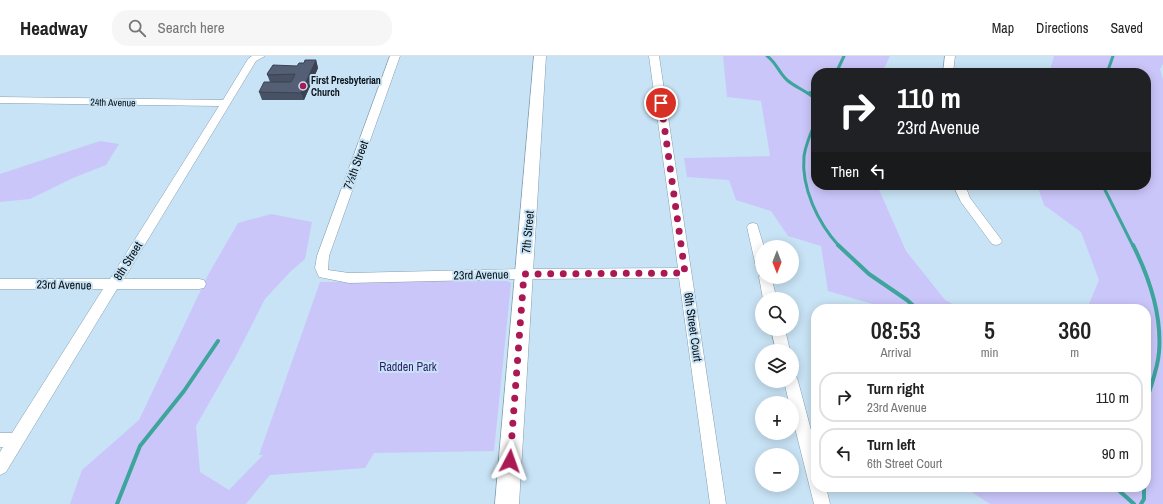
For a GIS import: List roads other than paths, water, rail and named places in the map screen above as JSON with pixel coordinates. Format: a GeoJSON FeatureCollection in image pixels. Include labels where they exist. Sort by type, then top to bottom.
{"type":"FeatureCollection","features":[{"type":"Feature","properties":{"kind":"main road","name":"7th Street"},"geometry":{"type":"LineString","coordinates":[[507,504],[540,56]]}},
{"type":"Feature","properties":{"kind":"street","name":"8th Street"},"geometry":{"type":"LineString","coordinates":[[0,467],[252,59],[258,56]]}},
{"type":"Feature","properties":{"kind":"street","name":"7½th Street"},"geometry":{"type":"LineString","coordinates":[[324,274],[321,265],[323,256],[396,56]]}},
{"type":"Feature","properties":{"kind":"street","name":"6th Street Court"},"geometry":{"type":"LineString","coordinates":[[654,56],[718,504]]}},
{"type":"Feature","properties":{"kind":"street"},"geometry":{"type":"LineString","coordinates":[[949,68],[950,56]]}},
{"type":"Feature","properties":{"kind":"street","name":"24th Avenue"},"geometry":{"type":"LineString","coordinates":[[0,100],[226,103]]}},
{"type":"Feature","properties":{"kind":"street"},"geometry":{"type":"LineString","coordinates":[[961,190],[996,242]]}},
{"type":"Feature","properties":{"kind":"street"},"geometry":{"type":"LineString","coordinates":[[753,227],[756,240]]}},
{"type":"Feature","properties":{"kind":"street","name":"23rd Avenue"},"geometry":{"type":"LineString","coordinates":[[324,274],[349,278],[524,274],[685,273]]}},
{"type":"Feature","properties":{"kind":"street","name":"23rd Avenue"},"geometry":{"type":"LineString","coordinates":[[0,284],[199,284]]}},
{"type":"Feature","properties":{"kind":"street"},"geometry":{"type":"LineString","coordinates":[[793,388],[811,461]]}},
{"type":"Feature","properties":{"kind":"street"},"geometry":{"type":"LineString","coordinates":[[0,440],[17,440]]}},
{"type":"Feature","properties":{"kind":"street"},"geometry":{"type":"LineString","coordinates":[[819,492],[822,504]]}},
{"type":"Feature","properties":{"kind":"waterway"},"geometry":{"type":"LineString","coordinates":[[767,56],[773,61],[787,80],[811,96]]}},
{"type":"Feature","properties":{"kind":"waterway"},"geometry":{"type":"LineString","coordinates":[[838,68],[844,56]]}},
{"type":"Feature","properties":{"kind":"waterway"},"geometry":{"type":"LineString","coordinates":[[1109,68],[1113,56]]}},
{"type":"Feature","properties":{"kind":"waterway"},"geometry":{"type":"LineString","coordinates":[[811,133],[807,142],[804,156],[805,180],[812,204],[818,216],[824,227],[839,246]]}},
{"type":"Feature","properties":{"kind":"waterway"},"geometry":{"type":"LineString","coordinates":[[1105,190],[1133,246]]}},
{"type":"Feature","properties":{"kind":"waterway"},"geometry":{"type":"LineString","coordinates":[[1133,245],[1149,283],[1158,325],[1159,352],[1156,371],[1151,387]]}},
{"type":"Feature","properties":{"kind":"waterway"},"geometry":{"type":"LineString","coordinates":[[839,246],[869,274],[911,304]]}},
{"type":"Feature","properties":{"kind":"waterway"},"geometry":{"type":"LineString","coordinates":[[117,504],[140,446],[184,391],[218,341]]}},
{"type":"Feature","properties":{"kind":"waterway"},"geometry":{"type":"LineString","coordinates":[[1121,492],[1134,504]]}},
{"type":"Feature","properties":{"kind":"waterway"},"geometry":{"type":"LineString","coordinates":[[1141,504],[1144,499],[1144,492]]}},
{"type":"Feature","properties":{"kind":"place","name":"First Presbyterian Church"},"geometry":{"type":"Point","coordinates":[303,86]}},
{"type":"Feature","properties":{"kind":"park label","name":"Radden Park"},"geometry":{"type":"Point","coordinates":[408,367]}}]}
